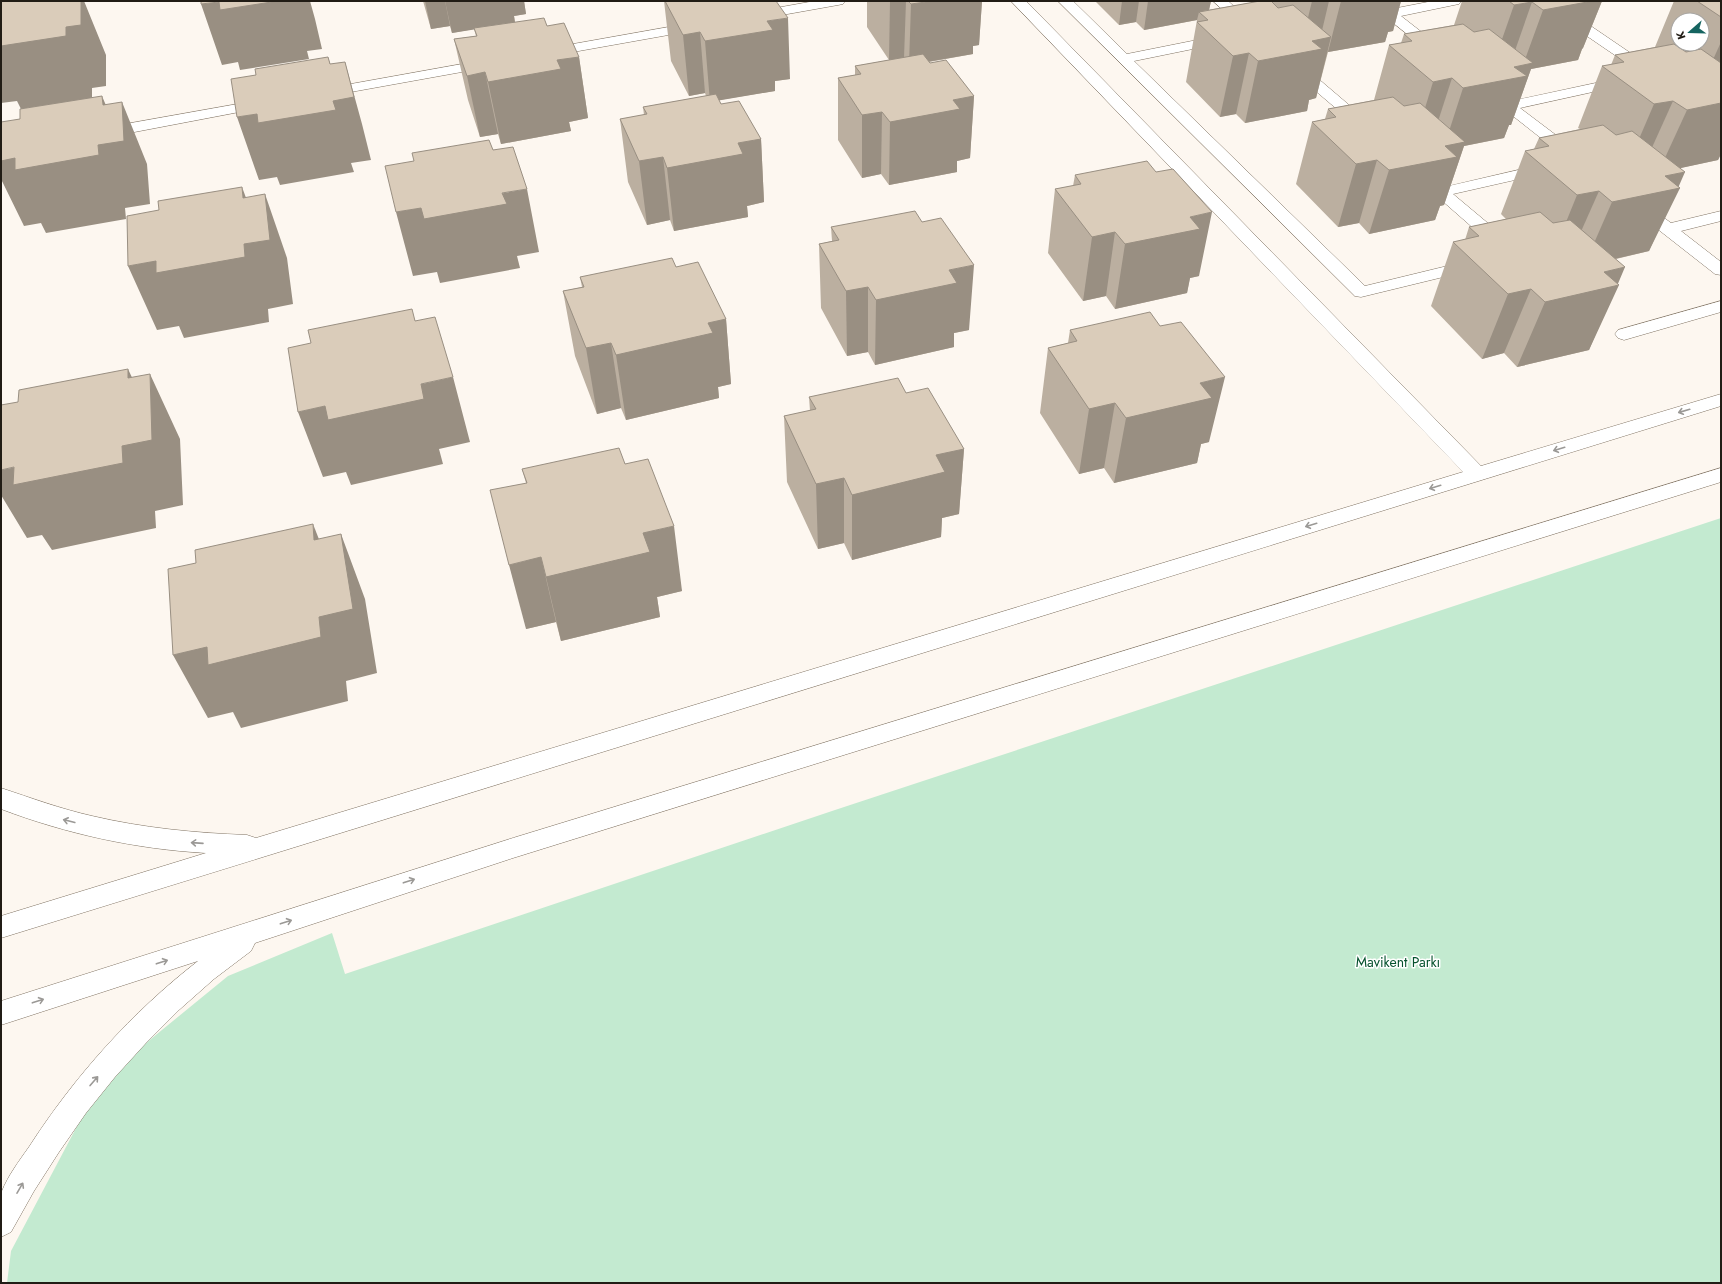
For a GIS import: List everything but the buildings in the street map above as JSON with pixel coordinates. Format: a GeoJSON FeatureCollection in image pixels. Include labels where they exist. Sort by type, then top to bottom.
{"type":"FeatureCollection","features":[{"type":"Feature","properties":{"kind":"street"},"geometry":{"type":"LineString","coordinates":[[743,18],[838,1]]}},
{"type":"Feature","properties":{"kind":"street"},"geometry":{"type":"LineString","coordinates":[[1018,1],[1477,474]]}},
{"type":"Feature","properties":{"kind":"street"},"geometry":{"type":"LineString","coordinates":[[1065,1],[1361,292],[1513,254],[1411,166]]}},
{"type":"Feature","properties":{"kind":"street"},"geometry":{"type":"LineString","coordinates":[[1124,59],[1237,36],[1260,35],[1220,1]]}},
{"type":"Feature","properties":{"kind":"street"},"geometry":{"type":"LineString","coordinates":[[1372,1],[1452,62]]}},
{"type":"Feature","properties":{"kind":"street"},"geometry":{"type":"LineString","coordinates":[[1389,14],[1454,1]]}},
{"type":"Feature","properties":{"kind":"street"},"geometry":{"type":"LineString","coordinates":[[1508,106],[1656,77],[1545,1]]}},
{"type":"Feature","properties":{"kind":"street"},"geometry":{"type":"LineString","coordinates":[[531,56],[712,23]]}},
{"type":"Feature","properties":{"kind":"street"},"geometry":{"type":"LineString","coordinates":[[1287,58],[1376,136]]}},
{"type":"Feature","properties":{"kind":"street"},"geometry":{"type":"LineString","coordinates":[[312,95],[507,60]]}},
{"type":"Feature","properties":{"kind":"street"},"geometry":{"type":"LineString","coordinates":[[1441,192],[1580,161],[1483,86]]}},
{"type":"Feature","properties":{"kind":"street"},"geometry":{"type":"LineString","coordinates":[[87,135],[281,100]]}},
{"type":"Feature","properties":{"kind":"street"},"geometry":{"type":"LineString","coordinates":[[1624,195],[1721,270]]}},
{"type":"Feature","properties":{"kind":"street"},"geometry":{"type":"LineString","coordinates":[[1668,229],[1721,216]]}},
{"type":"Feature","properties":{"kind":"street"},"geometry":{"type":"LineString","coordinates":[[1624,334],[1721,306]]}},
{"type":"Feature","properties":{"kind":"street"},"geometry":{"type":"LineString","coordinates":[[1,927],[1721,400]]}},
{"type":"Feature","properties":{"kind":"street"},"geometry":{"type":"LineString","coordinates":[[1,1013],[259,931],[520,845],[1721,475]]}},
{"type":"Feature","properties":{"kind":"street"},"geometry":{"type":"LineString","coordinates":[[1,798],[64,820],[126,835],[193,843],[264,846]]}},
{"type":"Feature","properties":{"kind":"street"},"geometry":{"type":"LineString","coordinates":[[1,1222],[42,1150],[89,1087],[128,1042],[170,1000],[214,963],[259,931]]}},
{"type":"Feature","properties":{"kind":"green space","name":"Mavikent Parkı"},"geometry":{"type":"Polygon","coordinates":[[[1721,518],[1721,1283],[7,1283],[11,1251],[102,1079],[228,976],[332,933],[345,974],[835,810],[1721,518]]]}}]}
